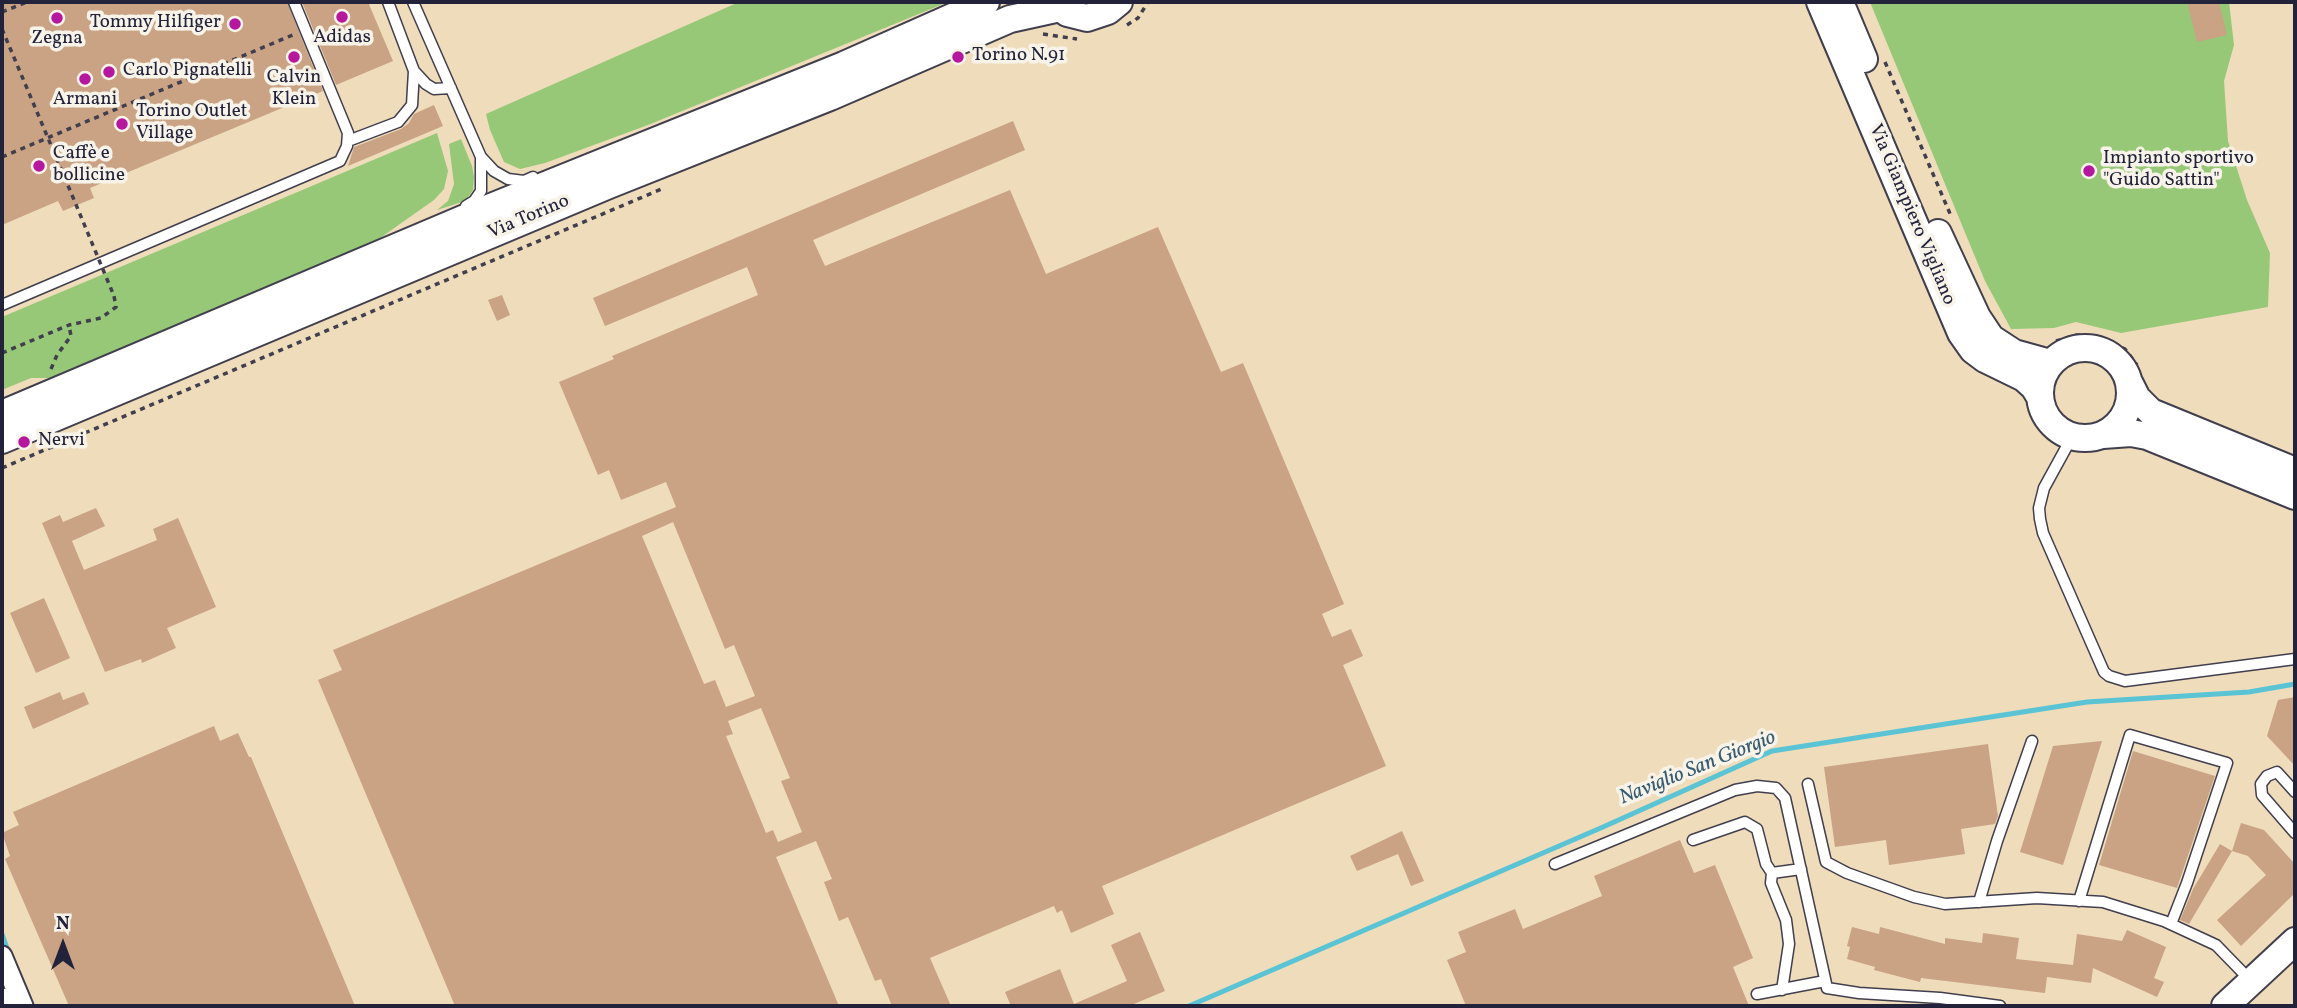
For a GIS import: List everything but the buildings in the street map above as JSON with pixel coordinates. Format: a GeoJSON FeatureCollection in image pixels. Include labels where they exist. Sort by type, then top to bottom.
{"type":"FeatureCollection","features":[{"type":"Feature","properties":{"kind":"main road","name":"Via Torino"},"geometry":{"type":"LineString","coordinates":[[2,414],[611,158],[844,65],[986,2]]}},
{"type":"Feature","properties":{"kind":"main road"},"geometry":{"type":"LineString","coordinates":[[1058,5],[1075,16],[1087,18],[1108,11],[1119,2]]}},
{"type":"Feature","properties":{"kind":"main road","name":"Via Giampiero Vigliano"},"geometry":{"type":"LineString","coordinates":[[1820,2],[1961,333],[1985,359],[2024,378],[2040,397]]}},
{"type":"Feature","properties":{"kind":"main road","name":"Via Giampiero Vigliano"},"geometry":{"type":"LineString","coordinates":[[1840,2],[1913,177],[1984,329],[2001,347],[2014,354],[2035,361],[2050,353]]}},
{"type":"Feature","properties":{"kind":"main road","name":"Via Torino"},"geometry":{"type":"LineString","coordinates":[[2,440],[609,184],[830,97],[1010,19],[1058,5]]}},
{"type":"Feature","properties":{"kind":"main road"},"geometry":{"type":"LineString","coordinates":[[2295,471],[2151,412],[2137,398],[2135,378],[2104,351],[2090,347],[2050,353],[2042,375],[2040,397],[2047,419],[2058,430],[2072,437],[2131,433],[2147,436],[2295,496]]}},
{"type":"Feature","properties":{"kind":"main road"},"geometry":{"type":"LineString","coordinates":[[2103,435],[2116,426],[2125,414],[2135,378]]}},
{"type":"Feature","properties":{"kind":"main road"},"geometry":{"type":"LineString","coordinates":[[2225,1006],[2295,942]]}},
{"type":"Feature","properties":{"kind":"street"},"geometry":{"type":"LineString","coordinates":[[2,956],[23,1006]]}},
{"type":"Feature","properties":{"kind":"street"},"geometry":{"type":"LineString","coordinates":[[2,999],[5,1006]]}},
{"type":"Feature","properties":{"kind":"lane"},"geometry":{"type":"LineString","coordinates":[[2,305],[340,162],[348,141],[348,133],[294,2]]}},
{"type":"Feature","properties":{"kind":"lane"},"geometry":{"type":"LineString","coordinates":[[348,141],[398,122],[411,105],[414,71],[388,2]]}},
{"type":"Feature","properties":{"kind":"lane"},"geometry":{"type":"LineString","coordinates":[[413,2],[481,157],[501,176],[514,181],[524,181],[547,171]]}},
{"type":"Feature","properties":{"kind":"lane"},"geometry":{"type":"LineString","coordinates":[[414,71],[434,89],[451,88]]}},
{"type":"Feature","properties":{"kind":"lane"},"geometry":{"type":"LineString","coordinates":[[457,209],[474,201],[481,191],[481,157]]}},
{"type":"Feature","properties":{"kind":"lane"},"geometry":{"type":"LineString","coordinates":[[572,163],[584,159],[611,158]]}},
{"type":"Feature","properties":{"kind":"lane"},"geometry":{"type":"LineString","coordinates":[[376,256],[432,220]]}},
{"type":"Feature","properties":{"kind":"lane"},"geometry":{"type":"LineString","coordinates":[[2072,437],[2045,488],[2039,508],[2040,519],[2043,533],[2099,665],[2109,676],[2125,681],[2295,659]]}},
{"type":"Feature","properties":{"kind":"lane"},"geometry":{"type":"LineString","coordinates":[[2079,901],[2130,735],[2227,763],[2188,883],[2171,924]]}},
{"type":"Feature","properties":{"kind":"lane"},"geometry":{"type":"LineString","coordinates":[[1979,902],[2032,741]]}},
{"type":"Feature","properties":{"kind":"lane"},"geometry":{"type":"LineString","coordinates":[[2295,792],[2277,772],[2267,776],[2261,784],[2262,795],[2295,833]]}},
{"type":"Feature","properties":{"kind":"lane"},"geometry":{"type":"LineString","coordinates":[[1808,784],[1826,862],[1847,873],[1914,897],[1945,904],[2037,898],[2103,902],[2171,924],[2216,945],[2252,982]]}},
{"type":"Feature","properties":{"kind":"lane"},"geometry":{"type":"LineString","coordinates":[[1555,864],[1735,790],[1757,786],[1776,788],[1785,798],[1827,988],[2000,1006]]}},
{"type":"Feature","properties":{"kind":"lane"},"geometry":{"type":"LineString","coordinates":[[1693,840],[1745,822],[1757,828],[1766,863],[1772,873],[1771,883],[1786,920],[1788,944],[1782,990]]}},
{"type":"Feature","properties":{"kind":"lane"},"geometry":{"type":"LineString","coordinates":[[1772,873],[1801,869]]}},
{"type":"Feature","properties":{"kind":"lane"},"geometry":{"type":"LineString","coordinates":[[1757,994],[1825,981]]}},
{"type":"Feature","properties":{"kind":"path"},"geometry":{"type":"LineString","coordinates":[[2,12],[27,2]]}},
{"type":"Feature","properties":{"kind":"path"},"geometry":{"type":"LineString","coordinates":[[1121,29],[1138,18],[1148,2]]}},
{"type":"Feature","properties":{"kind":"path"},"geometry":{"type":"LineString","coordinates":[[2,29],[117,307],[101,318],[69,325],[2,353]]}},
{"type":"Feature","properties":{"kind":"path"},"geometry":{"type":"LineString","coordinates":[[2,157],[298,33]]}},
{"type":"Feature","properties":{"kind":"path"},"geometry":{"type":"LineString","coordinates":[[1040,33],[1083,39]]}},
{"type":"Feature","properties":{"kind":"path"},"geometry":{"type":"LineString","coordinates":[[1881,50],[1953,221]]}},
{"type":"Feature","properties":{"kind":"path"},"geometry":{"type":"LineString","coordinates":[[2,468],[671,186]]}},
{"type":"Feature","properties":{"kind":"path"},"geometry":{"type":"LineString","coordinates":[[51,369],[57,355],[71,336],[69,325]]}},
{"type":"Feature","properties":{"kind":"path"},"geometry":{"type":"LineString","coordinates":[[2050,353],[2077,335],[2101,337],[2125,349],[2135,378]]}},
{"type":"Feature","properties":{"kind":"green space"},"geometry":{"type":"Polygon","coordinates":[[[739,2],[948,2],[648,125],[545,163],[520,169],[504,162],[486,114],[739,2]]]}},
{"type":"Feature","properties":{"kind":"green space","name":"Impianto sportivo \"Guido Sattin\""},"geometry":{"type":"Polygon","coordinates":[[[1870,2],[2229,2],[2234,45],[2224,81],[2228,141],[2247,200],[2270,253],[2268,307],[2121,333],[2076,322],[2054,328],[2011,329],[1985,281],[1870,2]]]}},
{"type":"Feature","properties":{"kind":"green space"},"geometry":{"type":"Polygon","coordinates":[[[437,133],[448,171],[444,189],[434,200],[356,255],[61,378],[31,378],[2,390],[2,317],[437,133]]]}},
{"type":"Feature","properties":{"kind":"green space"},"geometry":{"type":"Polygon","coordinates":[[[461,139],[472,166],[473,190],[465,201],[437,210],[448,201],[454,184],[449,144],[461,139]]]}},
{"type":"Feature","properties":{"kind":"waterway","name":"Naviglio San Giorgio"},"geometry":{"type":"LineString","coordinates":[[1189,1006],[1772,751],[2087,702],[2249,692],[2295,684]]}},
{"type":"Feature","properties":{"kind":"waterway","name":"Naviglio San Giorgio"},"geometry":{"type":"LineString","coordinates":[[2,934],[9,954]]}},
{"type":"Feature","properties":{"kind":"place","name":"Adidas"},"geometry":{"type":"Point","coordinates":[342,17]}},
{"type":"Feature","properties":{"kind":"place","name":"Zegna"},"geometry":{"type":"Point","coordinates":[57,18]}},
{"type":"Feature","properties":{"kind":"place","name":"Tommy Hilfiger"},"geometry":{"type":"Point","coordinates":[235,24]}},
{"type":"Feature","properties":{"kind":"place","name":"Calvin Klein"},"geometry":{"type":"Point","coordinates":[294,57]}},
{"type":"Feature","properties":{"kind":"place","name":"Torino N.91"},"geometry":{"type":"Point","coordinates":[958,57]}},
{"type":"Feature","properties":{"kind":"place","name":"Carlo Pignatelli"},"geometry":{"type":"Point","coordinates":[109,72]}},
{"type":"Feature","properties":{"kind":"place","name":"Armani"},"geometry":{"type":"Point","coordinates":[85,79]}},
{"type":"Feature","properties":{"kind":"place","name":"Torino Outlet Village"},"geometry":{"type":"Point","coordinates":[122,124]}},
{"type":"Feature","properties":{"kind":"place","name":"Caffè e bollicine"},"geometry":{"type":"Point","coordinates":[39,166]}},
{"type":"Feature","properties":{"kind":"place","name":"Impianto sportivo \"Guido Sattin\""},"geometry":{"type":"Point","coordinates":[2089,171]}},
{"type":"Feature","properties":{"kind":"place","name":"Nervi"},"geometry":{"type":"Point","coordinates":[24,442]}}]}
